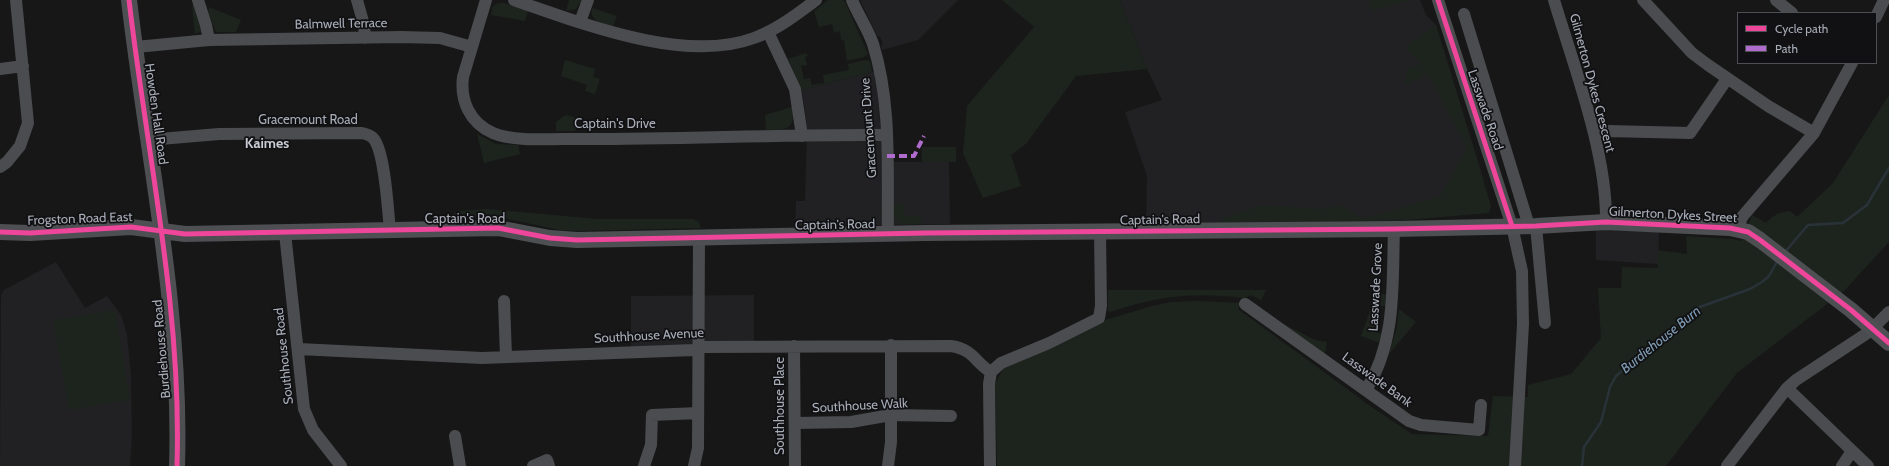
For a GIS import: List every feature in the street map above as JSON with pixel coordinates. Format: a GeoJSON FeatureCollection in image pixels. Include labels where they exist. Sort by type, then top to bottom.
{"type":"FeatureCollection","features":[{"type":"Feature","properties":{"kind":"main road","name":"Howden Hall Road"},"geometry":{"type":"LineString","coordinates":[[129,0],[161,230]]}},
{"type":"Feature","properties":{"kind":"main road","name":"Gilmerton Dykes Street"},"geometry":{"type":"LineString","coordinates":[[1512,226],[1606,222],[1738,229],[1748,232],[1799,269],[1889,343]]}},
{"type":"Feature","properties":{"kind":"main road","name":"Captain's Road"},"geometry":{"type":"LineString","coordinates":[[161,230],[184,234],[498,228],[550,238],[577,240],[699,237],[1394,229],[1512,226]]}},
{"type":"Feature","properties":{"kind":"main road","name":"Frogston Road East"},"geometry":{"type":"LineString","coordinates":[[0,232],[30,233],[131,227],[161,230]]}},
{"type":"Feature","properties":{"kind":"main road","name":"Burdiehouse Road"},"geometry":{"type":"LineString","coordinates":[[161,230],[176,364],[178,419],[177,466]]}},
{"type":"Feature","properties":{"kind":"street"},"geometry":{"type":"LineString","coordinates":[[0,167],[7,162],[20,146],[28,123],[16,0]]}},
{"type":"Feature","properties":{"kind":"street"},"geometry":{"type":"LineString","coordinates":[[198,0],[209,40]]}},
{"type":"Feature","properties":{"kind":"street"},"geometry":{"type":"LineString","coordinates":[[357,0],[364,25],[365,38]]}},
{"type":"Feature","properties":{"kind":"street","name":"Captain's Drive"},"geometry":{"type":"LineString","coordinates":[[486,0],[462,83],[465,104],[470,114],[481,126],[503,137],[621,139],[886,135]]}},
{"type":"Feature","properties":{"kind":"street"},"geometry":{"type":"LineString","coordinates":[[514,0],[580,22],[653,41],[694,46],[743,42],[768,32],[816,0]]}},
{"type":"Feature","properties":{"kind":"street"},"geometry":{"type":"LineString","coordinates":[[580,22],[588,0]]}},
{"type":"Feature","properties":{"kind":"street","name":"Gracemount Drive"},"geometry":{"type":"LineString","coordinates":[[852,0],[869,34],[876,55],[881,78],[886,135],[888,235]]}},
{"type":"Feature","properties":{"kind":"street","name":"Lasswade Road"},"geometry":{"type":"LineString","coordinates":[[1438,0],[1512,226],[1519,253],[1523,288],[1523,324],[1515,466]]}},
{"type":"Feature","properties":{"kind":"street","name":"Gilmerton Dykes Crescent"},"geometry":{"type":"LineString","coordinates":[[1554,0],[1594,133],[1604,185],[1606,222]]}},
{"type":"Feature","properties":{"kind":"street"},"geometry":{"type":"LineString","coordinates":[[1643,0],[1692,52],[1727,79],[1814,133]]}},
{"type":"Feature","properties":{"kind":"street"},"geometry":{"type":"LineString","coordinates":[[1776,0],[1791,12]]}},
{"type":"Feature","properties":{"kind":"street"},"geometry":{"type":"LineString","coordinates":[[1877,15],[1884,0]]}},
{"type":"Feature","properties":{"kind":"street","name":"Lasswade Road"},"geometry":{"type":"LineString","coordinates":[[1464,14],[1532,226],[1545,323]]}},
{"type":"Feature","properties":{"kind":"street"},"geometry":{"type":"LineString","coordinates":[[768,32],[795,89],[802,136]]}},
{"type":"Feature","properties":{"kind":"street","name":"Balmwell Terrace"},"geometry":{"type":"LineString","coordinates":[[136,47],[209,40],[365,38],[440,38],[472,47]]}},
{"type":"Feature","properties":{"kind":"street"},"geometry":{"type":"LineString","coordinates":[[1738,229],[1742,217],[1814,133],[1851,64]]}},
{"type":"Feature","properties":{"kind":"street"},"geometry":{"type":"LineString","coordinates":[[0,69],[23,66]]}},
{"type":"Feature","properties":{"kind":"street"},"geometry":{"type":"LineString","coordinates":[[1594,133],[1608,131],[1690,133],[1727,79]]}},
{"type":"Feature","properties":{"kind":"street","name":"Gracemount Road"},"geometry":{"type":"LineString","coordinates":[[148,140],[219,134],[367,135],[372,137],[378,148],[387,186],[390,231]]}},
{"type":"Feature","properties":{"kind":"street","name":"Lasswade Grove"},"geometry":{"type":"LineString","coordinates":[[1366,390],[1380,364],[1391,325],[1394,229]]}},
{"type":"Feature","properties":{"kind":"street"},"geometry":{"type":"LineString","coordinates":[[990,466],[989,384],[991,372],[1001,363],[1049,343],[1099,318],[1101,306],[1100,232]]}},
{"type":"Feature","properties":{"kind":"street","name":"Southhouse Road"},"geometry":{"type":"LineString","coordinates":[[285,233],[304,409],[313,430],[340,466]]}},
{"type":"Feature","properties":{"kind":"street"},"geometry":{"type":"LineString","coordinates":[[694,466],[698,448],[699,237]]}},
{"type":"Feature","properties":{"kind":"street"},"geometry":{"type":"LineString","coordinates":[[504,301],[506,357]]}},
{"type":"Feature","properties":{"kind":"street","name":"Lasswade Bank"},"geometry":{"type":"LineString","coordinates":[[1249,304],[1409,421],[1421,425],[1479,430],[1481,405]]}},
{"type":"Feature","properties":{"kind":"street"},"geometry":{"type":"LineString","coordinates":[[1727,466],[1787,388],[1796,380],[1873,329],[1889,312]]}},
{"type":"Feature","properties":{"kind":"street"},"geometry":{"type":"LineString","coordinates":[[888,466],[891,415],[891,345]]}},
{"type":"Feature","properties":{"kind":"street","name":"Southhouse Avenue"},"geometry":{"type":"LineString","coordinates":[[298,349],[436,357],[506,357],[698,348],[891,345],[951,346],[960,347],[973,354],[984,368],[991,372]]}},
{"type":"Feature","properties":{"kind":"street","name":"Southhouse Place"},"geometry":{"type":"LineString","coordinates":[[794,346],[796,423],[794,466]]}},
{"type":"Feature","properties":{"kind":"street"},"geometry":{"type":"LineString","coordinates":[[1787,388],[1868,466]]}},
{"type":"Feature","properties":{"kind":"street"},"geometry":{"type":"LineString","coordinates":[[644,466],[651,445],[652,415],[698,413]]}},
{"type":"Feature","properties":{"kind":"street","name":"Southhouse Walk"},"geometry":{"type":"LineString","coordinates":[[796,423],[851,422],[891,415],[951,416]]}},
{"type":"Feature","properties":{"kind":"street"},"geometry":{"type":"LineString","coordinates":[[455,436],[460,466]]}},
{"type":"Feature","properties":{"kind":"street"},"geometry":{"type":"LineString","coordinates":[[1842,466],[1852,451]]}},
{"type":"Feature","properties":{"kind":"street"},"geometry":{"type":"LineString","coordinates":[[533,466],[547,460],[550,466]]}},
{"type":"Feature","properties":{"kind":"shaded area"},"geometry":{"type":"Polygon","coordinates":[[[569,0],[582,0],[576,9],[566,11],[569,0]]]}},
{"type":"Feature","properties":{"kind":"shaded area"},"geometry":{"type":"Polygon","coordinates":[[[828,0],[843,0],[845,2],[868,54],[864,57],[847,61],[844,40],[841,40],[840,31],[834,33],[832,24],[819,27],[814,11],[828,0]]]}},
{"type":"Feature","properties":{"kind":"shaded area"},"geometry":{"type":"Polygon","coordinates":[[[860,0],[958,0],[918,40],[882,50],[881,46],[883,43],[880,37],[877,36],[860,0]]]}},
{"type":"Feature","properties":{"kind":"shaded area"},"geometry":{"type":"Polygon","coordinates":[[[1002,0],[1120,0],[1147,69],[1076,76],[1026,144],[1011,155],[1021,186],[983,198],[963,153],[967,106],[1034,27],[1002,0]]]}},
{"type":"Feature","properties":{"kind":"shaded area"},"geometry":{"type":"Polygon","coordinates":[[[1120,0],[1420,0],[1426,15],[1436,25],[1484,181],[1407,220],[1146,225],[1147,176],[1125,112],[1162,100],[1147,69],[1120,0]]]}},
{"type":"Feature","properties":{"kind":"shaded area"},"geometry":{"type":"Polygon","coordinates":[[[1368,0],[1411,0],[1372,11],[1368,0]]]}},
{"type":"Feature","properties":{"kind":"shaded area"},"geometry":{"type":"Polygon","coordinates":[[[498,3],[504,3],[528,11],[525,21],[491,15],[493,6],[498,3]]]}},
{"type":"Feature","properties":{"kind":"shaded area"},"geometry":{"type":"Polygon","coordinates":[[[192,5],[194,5],[202,31],[195,34],[192,5]]]}},
{"type":"Feature","properties":{"kind":"shaded area"},"geometry":{"type":"Polygon","coordinates":[[[209,7],[241,20],[236,32],[216,32],[208,12],[209,7]]]}},
{"type":"Feature","properties":{"kind":"shaded area"},"geometry":{"type":"Polygon","coordinates":[[[592,8],[617,16],[613,26],[601,23],[595,19],[592,13],[592,8]]]}},
{"type":"Feature","properties":{"kind":"shaded area"},"geometry":{"type":"Polygon","coordinates":[[[1436,25],[1491,206],[1489,213],[1407,220],[1223,223],[1222,219],[1260,205],[1321,209],[1340,205],[1363,219],[1440,196],[1467,148],[1428,74],[1405,85],[1407,69],[1420,64],[1405,47],[1436,25]]]}},
{"type":"Feature","properties":{"kind":"shaded area"},"geometry":{"type":"Polygon","coordinates":[[[806,53],[808,56],[805,57],[807,65],[801,66],[804,79],[810,78],[812,85],[824,83],[823,75],[849,70],[848,64],[865,60],[870,61],[872,72],[802,90],[788,59],[806,53]]]}},
{"type":"Feature","properties":{"kind":"shaded area"},"geometry":{"type":"Polygon","coordinates":[[[565,60],[595,69],[593,77],[600,79],[595,94],[585,91],[587,85],[561,76],[565,60]]]}},
{"type":"Feature","properties":{"kind":"shaded area"},"geometry":{"type":"Polygon","coordinates":[[[876,71],[883,162],[949,162],[950,224],[795,226],[796,201],[805,201],[807,127],[802,90],[876,71]]]}},
{"type":"Feature","properties":{"kind":"shaded area"},"geometry":{"type":"Polygon","coordinates":[[[1889,95],[1889,242],[1844,291],[1737,373],[1666,466],[997,466],[995,384],[1004,367],[1102,321],[1171,302],[1197,301],[1242,303],[1238,309],[1373,408],[1412,434],[1488,436],[1493,396],[1528,397],[1528,385],[1571,374],[1601,338],[1598,288],[1621,288],[1622,267],[1658,268],[1658,250],[1687,254],[1686,236],[1742,241],[1752,215],[1766,223],[1776,214],[1786,211],[1790,211],[1797,217],[1833,183],[1889,95]]]}},
{"type":"Feature","properties":{"kind":"shaded area"},"geometry":{"type":"Polygon","coordinates":[[[792,107],[792,120],[788,127],[779,130],[766,130],[765,115],[792,107]]]}},
{"type":"Feature","properties":{"kind":"shaded area"},"geometry":{"type":"Polygon","coordinates":[[[565,115],[578,118],[578,127],[575,131],[556,131],[556,122],[565,115]]]}},
{"type":"Feature","properties":{"kind":"shaded area"},"geometry":{"type":"Polygon","coordinates":[[[477,134],[496,144],[518,145],[520,154],[484,163],[477,134]]]}},
{"type":"Feature","properties":{"kind":"shaded area"},"geometry":{"type":"Polygon","coordinates":[[[922,147],[956,147],[956,162],[922,162],[922,147]]]}},
{"type":"Feature","properties":{"kind":"shaded area"},"geometry":{"type":"Polygon","coordinates":[[[893,204],[905,204],[904,216],[918,216],[922,220],[921,224],[900,223],[895,217],[893,204]]]}},
{"type":"Feature","properties":{"kind":"shaded area"},"geometry":{"type":"Polygon","coordinates":[[[487,209],[598,219],[693,219],[699,222],[701,228],[576,231],[559,230],[504,218],[452,218],[451,215],[458,211],[487,209]]]}},
{"type":"Feature","properties":{"kind":"shaded area"},"geometry":{"type":"Polygon","coordinates":[[[1596,225],[1659,227],[1658,264],[1596,260],[1596,225]]]}},
{"type":"Feature","properties":{"kind":"shaded area"},"geometry":{"type":"Polygon","coordinates":[[[56,262],[85,308],[107,296],[121,315],[127,334],[131,375],[132,436],[130,466],[0,466],[1,295],[4,290],[56,262]]]}},
{"type":"Feature","properties":{"kind":"shaded area"},"geometry":{"type":"Polygon","coordinates":[[[1108,290],[1266,290],[1261,300],[1251,295],[1244,298],[1208,295],[1176,297],[1144,302],[1110,312],[1108,311],[1108,290]]]}},
{"type":"Feature","properties":{"kind":"shaded area"},"geometry":{"type":"Polygon","coordinates":[[[1376,294],[1386,294],[1386,306],[1379,306],[1376,332],[1382,334],[1380,343],[1361,336],[1376,294]]]}},
{"type":"Feature","properties":{"kind":"shaded area"},"geometry":{"type":"Polygon","coordinates":[[[754,295],[754,344],[631,348],[631,296],[754,295]]]}},
{"type":"Feature","properties":{"kind":"shaded area"},"geometry":{"type":"Polygon","coordinates":[[[1399,309],[1416,322],[1389,354],[1397,327],[1399,309]]]}},
{"type":"Feature","properties":{"kind":"shaded area"},"geometry":{"type":"Polygon","coordinates":[[[115,310],[130,400],[69,410],[53,320],[115,310]]]}},
{"type":"Feature","properties":{"kind":"shaded area"},"geometry":{"type":"Polygon","coordinates":[[[1268,316],[1315,340],[1327,342],[1325,355],[1268,316]]]}},
{"type":"Feature","properties":{"kind":"waterway","name":"Burdiehouse Burn"},"geometry":{"type":"LineString","coordinates":[[1785,252],[1808,225],[1843,223],[1867,205],[1889,168]]}},
{"type":"Feature","properties":{"kind":"waterway","name":"Burdiehouse Burn"},"geometry":{"type":"LineString","coordinates":[[1582,466],[1584,447],[1601,422],[1610,387],[1616,376],[1697,308],[1750,289],[1762,282],[1769,276],[1778,260]]}},
{"type":"Feature","properties":{"kind":"marked path"},"geometry":{"type":"LineString","coordinates":[[887,156],[914,156],[924,136]]}},
{"type":"Feature","properties":{"kind":"cycle path"},"geometry":{"type":"LineString","coordinates":[[129,0],[169,290],[177,407],[177,466]]}},
{"type":"Feature","properties":{"kind":"cycle path"},"geometry":{"type":"LineString","coordinates":[[1438,0],[1512,226]]}},
{"type":"Feature","properties":{"kind":"cycle path"},"geometry":{"type":"LineString","coordinates":[[0,232],[30,233],[131,227],[185,234],[498,228],[550,238],[577,240],[925,233],[1394,229],[1536,226],[1606,222],[1730,228],[1748,232],[1760,240],[1851,310],[1889,343]]}},
{"type":"Feature","properties":{"kind":"district","name":"Kaimes"},"geometry":{"type":"Point","coordinates":[267,144]}}]}
